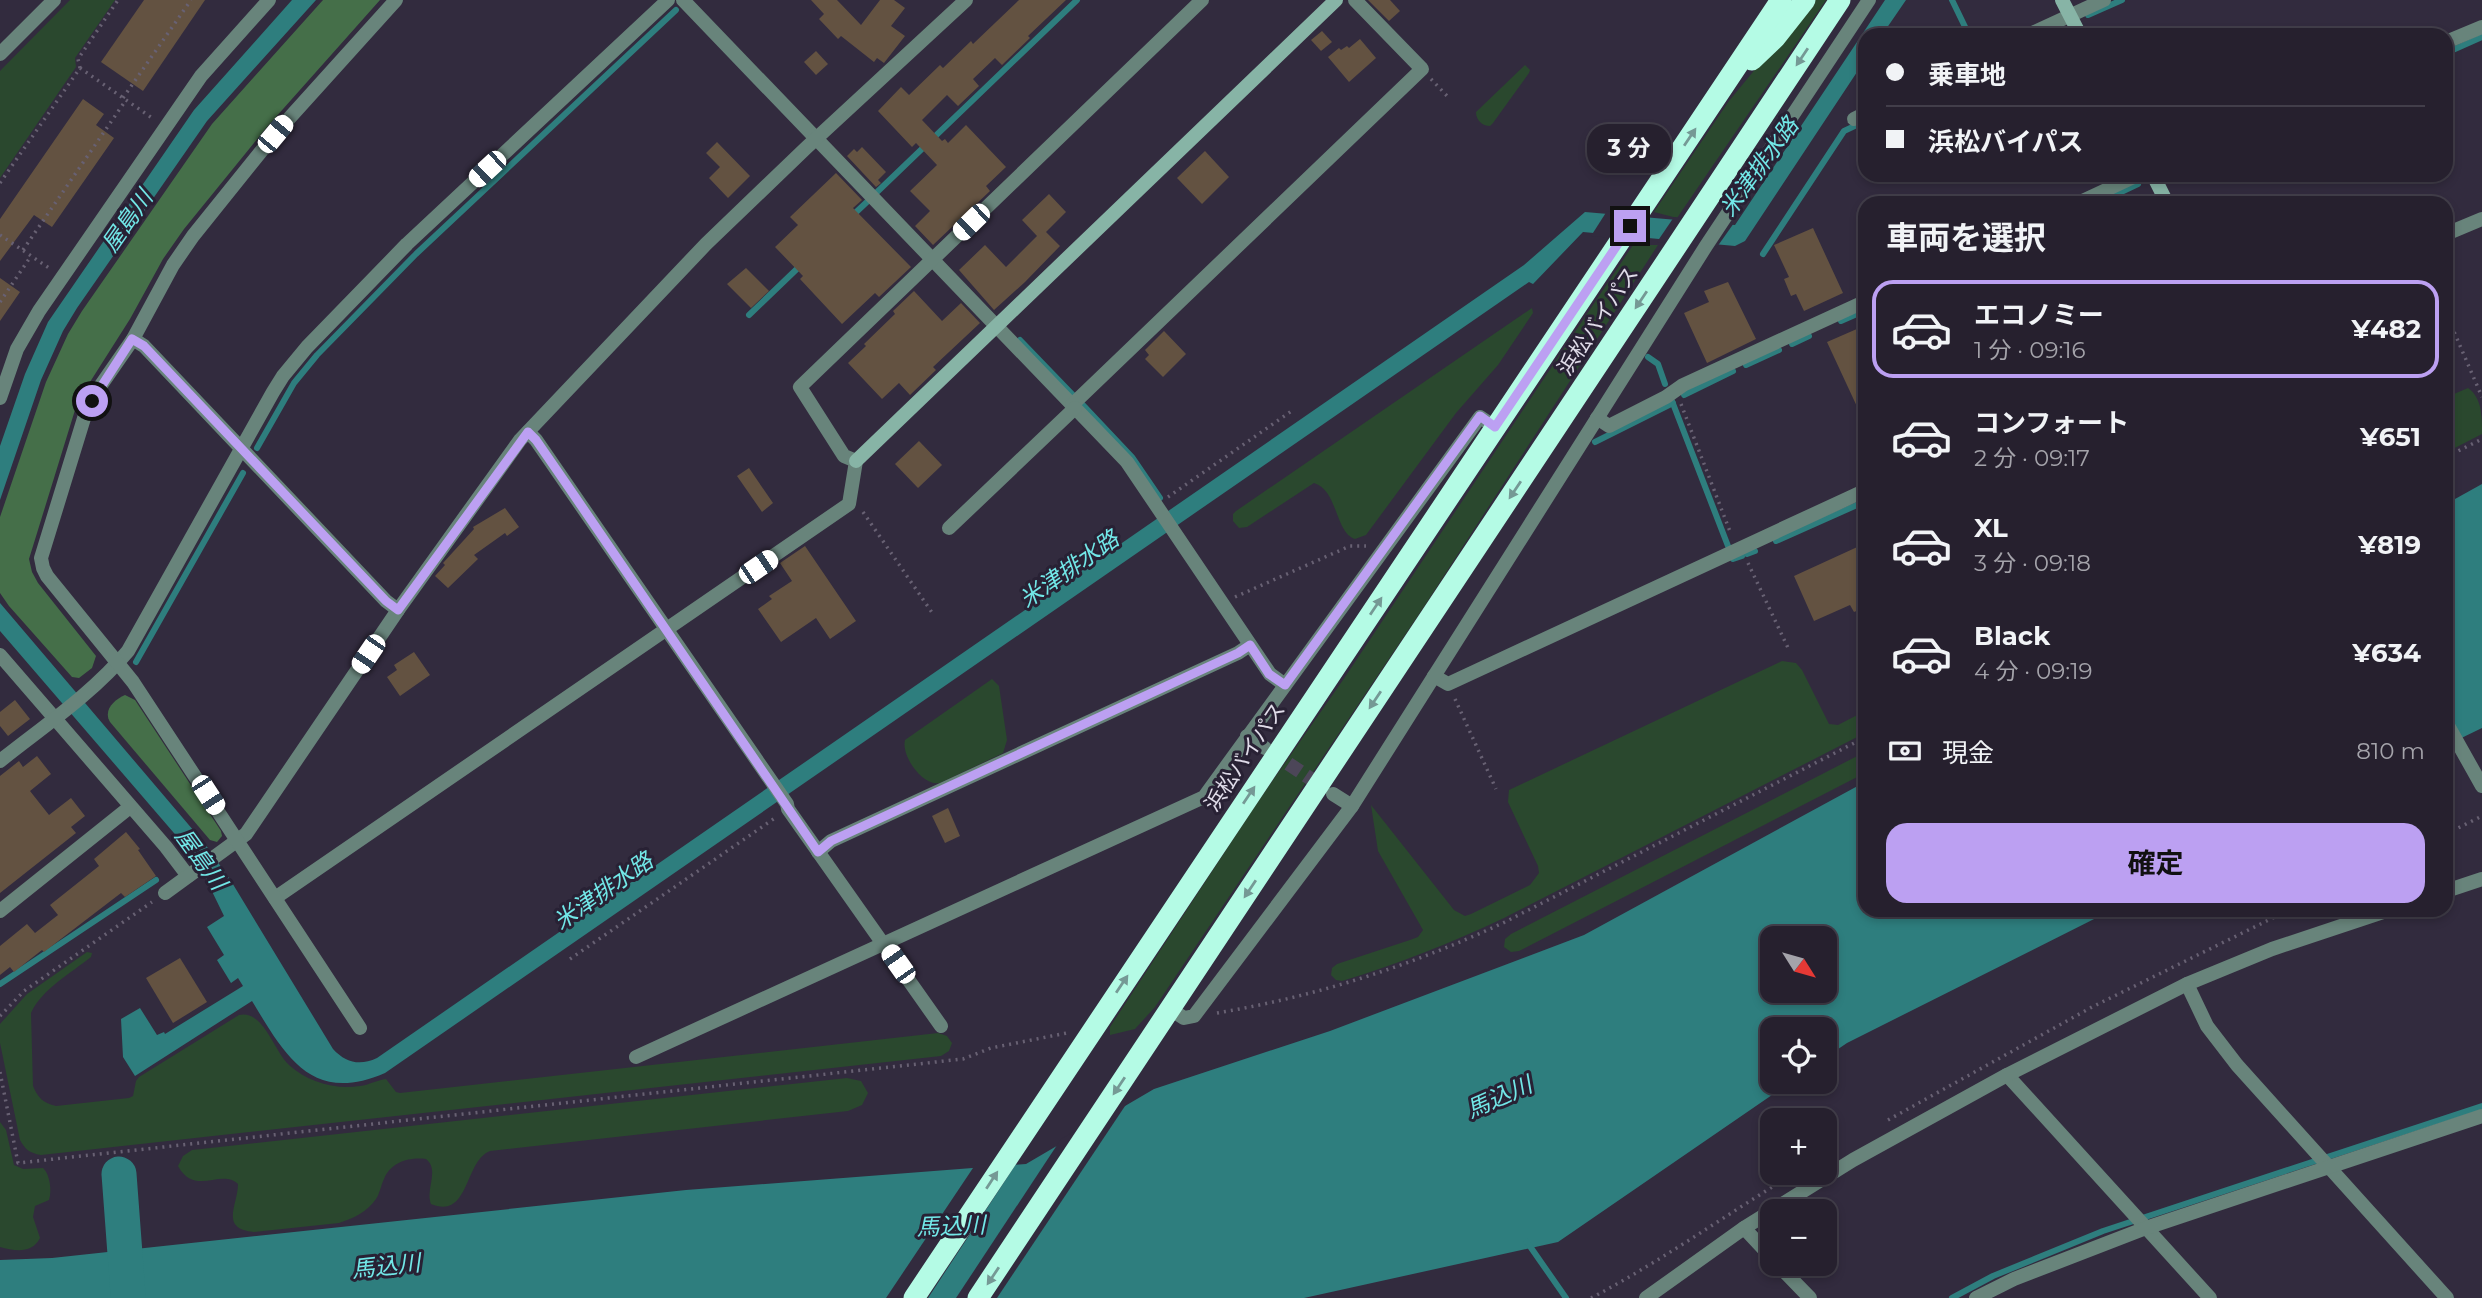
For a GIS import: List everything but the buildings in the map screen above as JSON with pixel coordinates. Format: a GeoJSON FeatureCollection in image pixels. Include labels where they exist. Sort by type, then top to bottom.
{"type":"FeatureCollection","features":[{"type":"Feature","properties":{"kind":"highway","name":"浜松バイパス"},"geometry":{"type":"LineString","coordinates":[[914,1298],[1076,1036],[1495,427],[1781,0]]}},
{"type":"Feature","properties":{"kind":"highway"},"geometry":{"type":"LineString","coordinates":[[1723,88],[1775,38],[1805,0]]}},
{"type":"Feature","properties":{"kind":"highway","name":"浜松バイパス"},"geometry":{"type":"LineString","coordinates":[[978,1298],[1840,0]]}},
{"type":"Feature","properties":{"kind":"street"},"geometry":{"type":"LineString","coordinates":[[0,54],[54,0]]}},
{"type":"Feature","properties":{"kind":"street"},"geometry":{"type":"LineString","coordinates":[[0,398],[27,329],[62,277],[214,61],[269,0]]}},
{"type":"Feature","properties":{"kind":"street"},"geometry":{"type":"LineString","coordinates":[[360,1028],[275,898],[232,844],[133,682],[47,576],[41,558],[85,415],[173,265],[193,236],[296,110],[396,0]]}},
{"type":"Feature","properties":{"kind":"street"},"geometry":{"type":"LineString","coordinates":[[0,761],[59,715],[118,663],[137,636],[283,376],[307,347],[407,244],[668,0]]}},
{"type":"Feature","properties":{"kind":"street"},"geometry":{"type":"LineString","coordinates":[[683,0],[1127,462],[1269,674],[1285,685]]}},
{"type":"Feature","properties":{"kind":"street"},"geometry":{"type":"LineString","coordinates":[[165,893],[246,834],[398,610],[528,432],[706,244],[966,0]]}},
{"type":"Feature","properties":{"kind":"street"},"geometry":{"type":"LineString","coordinates":[[856,461],[844,456],[800,387],[1202,0]]}},
{"type":"Feature","properties":{"kind":"street"},"geometry":{"type":"LineString","coordinates":[[275,898],[849,504],[856,461],[1335,0]]}},
{"type":"Feature","properties":{"kind":"street"},"geometry":{"type":"LineString","coordinates":[[949,528],[1422,69],[1355,0]]}},
{"type":"Feature","properties":{"kind":"street"},"geometry":{"type":"LineString","coordinates":[[1170,1009],[1184,1018],[1194,1016],[1352,806],[1706,246],[1869,0]]}},
{"type":"Feature","properties":{"kind":"street"},"geometry":{"type":"LineString","coordinates":[[2062,0],[2076,28]]}},
{"type":"Feature","properties":{"kind":"street"},"geometry":{"type":"LineString","coordinates":[[2043,28],[2104,0]]}},
{"type":"Feature","properties":{"kind":"street"},"geometry":{"type":"LineString","coordinates":[[2453,39],[2482,27]]}},
{"type":"Feature","properties":{"kind":"street"},"geometry":{"type":"LineString","coordinates":[[2093,196],[2123,182]]}},
{"type":"Feature","properties":{"kind":"street"},"geometry":{"type":"LineString","coordinates":[[2453,231],[2482,219]]}},
{"type":"Feature","properties":{"kind":"street"},"geometry":{"type":"LineString","coordinates":[[1597,418],[1609,426],[1667,397],[1683,385],[1858,305]]}},
{"type":"Feature","properties":{"kind":"street"},"geometry":{"type":"LineString","coordinates":[[132,339],[144,346],[386,601],[398,610]]}},
{"type":"Feature","properties":{"kind":"street"},"geometry":{"type":"LineString","coordinates":[[636,1057],[1204,797],[1480,416],[1495,427]]}},
{"type":"Feature","properties":{"kind":"street"},"geometry":{"type":"LineString","coordinates":[[528,432],[941,1026]]}},
{"type":"Feature","properties":{"kind":"street"},"geometry":{"type":"LineString","coordinates":[[1434,676],[1448,684],[1858,494]]}},
{"type":"Feature","properties":{"kind":"street"},"geometry":{"type":"LineString","coordinates":[[818,852],[831,841],[1238,653],[1250,645]]}},
{"type":"Feature","properties":{"kind":"street"},"geometry":{"type":"LineString","coordinates":[[0,655],[59,715],[130,807],[191,874]]}},
{"type":"Feature","properties":{"kind":"street"},"geometry":{"type":"LineString","coordinates":[[2453,734],[2482,786]]}},
{"type":"Feature","properties":{"kind":"street"},"geometry":{"type":"LineString","coordinates":[[1247,736],[1265,748]]}},
{"type":"Feature","properties":{"kind":"street"},"geometry":{"type":"LineString","coordinates":[[1334,794],[1352,806]]}},
{"type":"Feature","properties":{"kind":"street"},"geometry":{"type":"LineString","coordinates":[[0,911],[130,807]]}},
{"type":"Feature","properties":{"kind":"street"},"geometry":{"type":"LineString","coordinates":[[2453,889],[2482,879]]}},
{"type":"Feature","properties":{"kind":"street"},"geometry":{"type":"LineString","coordinates":[[1646,1298],[1744,1228],[1853,1160],[2007,1076],[2187,984],[2272,948],[2367,917]]}},
{"type":"Feature","properties":{"kind":"street"},"geometry":{"type":"LineString","coordinates":[[2187,984],[2207,1026],[2222,1046],[2447,1298]]}},
{"type":"Feature","properties":{"kind":"street"},"geometry":{"type":"LineString","coordinates":[[2007,1076],[2210,1298]]}},
{"type":"Feature","properties":{"kind":"street"},"geometry":{"type":"LineString","coordinates":[[1976,1298],[2014,1279],[2146,1228],[2482,1116]]}},
{"type":"Feature","properties":{"kind":"street"},"geometry":{"type":"LineString","coordinates":[[1744,1228],[1760,1245]]}},
{"type":"Feature","properties":{"kind":"street"},"geometry":{"type":"LineString","coordinates":[[1789,1276],[1810,1298]]}},
{"type":"Feature","properties":{"kind":"path"},"geometry":{"type":"LineString","coordinates":[[0,183],[79,68],[78,59],[118,0]]}},
{"type":"Feature","properties":{"kind":"path"},"geometry":{"type":"LineString","coordinates":[[23,250],[191,0]]}},
{"type":"Feature","properties":{"kind":"path"},"geometry":{"type":"LineString","coordinates":[[79,68],[165,127]]}},
{"type":"Feature","properties":{"kind":"path"},"geometry":{"type":"LineString","coordinates":[[1422,69],[1449,98]]}},
{"type":"Feature","properties":{"kind":"path"},"geometry":{"type":"LineString","coordinates":[[0,235],[62,277]]}},
{"type":"Feature","properties":{"kind":"path"},"geometry":{"type":"LineString","coordinates":[[0,302],[31,256]]}},
{"type":"Feature","properties":{"kind":"path"},"geometry":{"type":"LineString","coordinates":[[2453,329],[2482,397]]}},
{"type":"Feature","properties":{"kind":"path"},"geometry":{"type":"LineString","coordinates":[[1676,390],[1739,548],[1789,650]]}},
{"type":"Feature","properties":{"kind":"path"},"geometry":{"type":"LineString","coordinates":[[1157,507],[1293,410]]}},
{"type":"Feature","properties":{"kind":"path"},"geometry":{"type":"LineString","coordinates":[[2453,454],[2482,439]]}},
{"type":"Feature","properties":{"kind":"path"},"geometry":{"type":"LineString","coordinates":[[849,504],[860,507],[933,614]]}},
{"type":"Feature","properties":{"kind":"path"},"geometry":{"type":"LineString","coordinates":[[1222,604],[1350,546],[1363,545],[1380,555]]}},
{"type":"Feature","properties":{"kind":"path"},"geometry":{"type":"LineString","coordinates":[[1448,684],[1496,789]]}},
{"type":"Feature","properties":{"kind":"path"},"geometry":{"type":"LineString","coordinates":[[1194,1016],[1326,990],[1462,942],[1518,916],[1858,741]]}},
{"type":"Feature","properties":{"kind":"path"},"geometry":{"type":"LineString","coordinates":[[570,960],[788,807]]}},
{"type":"Feature","properties":{"kind":"path"},"geometry":{"type":"LineString","coordinates":[[2453,830],[2482,816]]}},
{"type":"Feature","properties":{"kind":"path"},"geometry":{"type":"LineString","coordinates":[[0,1016],[24,991],[165,893]]}},
{"type":"Feature","properties":{"kind":"path"},"geometry":{"type":"LineString","coordinates":[[1882,1123],[2092,1007],[2275,917]]}},
{"type":"Feature","properties":{"kind":"path"},"geometry":{"type":"LineString","coordinates":[[0,1072],[18,1164],[963,1059],[990,1048],[1076,1036]]}},
{"type":"Feature","properties":{"kind":"path"},"geometry":{"type":"LineString","coordinates":[[1591,1298],[1622,1282],[1775,1185]]}},
{"type":"Feature","properties":{"kind":"shaded area"},"geometry":{"type":"Polygon","coordinates":[[[70,0],[115,0],[75,58],[76,67],[0,178],[0,71],[70,0]]]}},
{"type":"Feature","properties":{"kind":"shaded area"},"geometry":{"type":"Polygon","coordinates":[[[323,0],[380,0],[267,127],[184,229],[163,259],[75,410],[29,559],[38,583],[96,656],[92,668],[79,678],[72,677],[0,593],[0,517],[46,382],[82,311],[212,124],[323,0]]]}},
{"type":"Feature","properties":{"kind":"shaded area"},"geometry":{"type":"Polygon","coordinates":[[[1812,0],[1826,0],[1677,218],[1654,212],[1729,101],[1812,0]]]}},
{"type":"Feature","properties":{"kind":"shaded area"},"geometry":{"type":"Polygon","coordinates":[[[1525,65],[1530,70],[1529,73],[1493,123],[1490,126],[1482,124],[1476,112],[1525,65]]]}},
{"type":"Feature","properties":{"kind":"shaded area"},"geometry":{"type":"Polygon","coordinates":[[[1633,245],[1658,245],[1425,605],[1155,1007],[1135,1029],[1110,1035],[1110,1027],[1255,806],[1343,680],[1633,245]]]}},
{"type":"Feature","properties":{"kind":"shaded area"},"geometry":{"type":"Polygon","coordinates":[[[1532,308],[1533,313],[1498,365],[1456,413],[1366,535],[1355,539],[1348,535],[1328,494],[1314,483],[1247,527],[1239,528],[1233,521],[1236,511],[1532,308]]]}},
{"type":"Feature","properties":{"kind":"shaded area"},"geometry":{"type":"Polygon","coordinates":[[[2468,388],[2473,392],[2479,402],[2482,434],[2453,449],[2453,394],[2468,388]]]}},
{"type":"Feature","properties":{"kind":"shaded area"},"geometry":{"type":"Polygon","coordinates":[[[1782,661],[1796,663],[1802,670],[1829,724],[1838,725],[1858,715],[1858,737],[1504,918],[1404,960],[1342,981],[1336,980],[1331,975],[1332,968],[1337,964],[1418,937],[1423,930],[1378,851],[1371,805],[1454,910],[1465,916],[1530,885],[1539,873],[1508,802],[1509,790],[1782,661]]]}},
{"type":"Feature","properties":{"kind":"shaded area"},"geometry":{"type":"Polygon","coordinates":[[[992,679],[999,686],[1007,740],[1003,753],[940,783],[927,780],[910,762],[906,754],[905,740],[992,679]]]}},
{"type":"Feature","properties":{"kind":"shaded area"},"geometry":{"type":"Polygon","coordinates":[[[125,695],[135,700],[221,831],[222,836],[217,842],[210,840],[110,722],[108,713],[111,706],[125,695]]]}},
{"type":"Feature","properties":{"kind":"shaded area"},"geometry":{"type":"Polygon","coordinates":[[[1858,756],[1858,777],[1519,951],[1511,952],[1504,947],[1505,939],[1858,756]]]}},
{"type":"Feature","properties":{"kind":"shaded area"},"geometry":{"type":"Polygon","coordinates":[[[87,952],[92,953],[91,957],[42,996],[31,1013],[33,1086],[42,1099],[56,1106],[129,1098],[133,1096],[139,1077],[239,1015],[255,1018],[289,1065],[305,1076],[341,1087],[386,1079],[396,1092],[400,1093],[938,1033],[947,1036],[952,1043],[949,1051],[941,1056],[41,1155],[28,1150],[20,1140],[0,1043],[0,1024],[27,994],[87,952]]]}},
{"type":"Feature","properties":{"kind":"shaded area"},"geometry":{"type":"Polygon","coordinates":[[[847,1078],[861,1081],[868,1093],[862,1105],[848,1111],[490,1151],[475,1166],[460,1197],[453,1204],[444,1207],[431,1204],[430,1163],[426,1159],[407,1160],[387,1173],[369,1208],[339,1223],[254,1232],[243,1230],[237,1226],[233,1215],[238,1184],[224,1179],[192,1180],[178,1166],[183,1156],[192,1150],[847,1078]]]}},
{"type":"Feature","properties":{"kind":"shaded area"},"geometry":{"type":"Polygon","coordinates":[[[0,1122],[6,1130],[14,1165],[23,1169],[43,1168],[50,1183],[49,1200],[35,1206],[33,1217],[40,1238],[32,1247],[23,1250],[0,1247],[0,1122]]]}},
{"type":"Feature","properties":{"kind":"water"},"geometry":{"type":"Polygon","coordinates":[[[292,0],[316,0],[207,121],[63,331],[41,380],[0,500],[0,446],[25,374],[48,322],[194,110],[292,0]]]}},
{"type":"Feature","properties":{"kind":"water"},"geometry":{"type":"Polygon","coordinates":[[[1885,0],[1906,0],[1887,28],[1866,28],[1885,0]]]}},
{"type":"Feature","properties":{"kind":"water"},"geometry":{"type":"Polygon","coordinates":[[[1858,40],[1858,71],[1745,241],[1735,246],[1583,232],[1533,284],[1529,282],[385,1073],[359,1081],[338,1083],[319,1079],[289,1056],[252,1001],[135,1076],[123,1057],[121,1019],[140,1008],[157,1035],[164,1032],[165,1034],[243,986],[238,978],[231,983],[217,960],[224,955],[207,927],[224,916],[192,854],[0,631],[0,603],[205,844],[231,881],[333,1049],[353,1062],[371,1060],[1524,265],[1585,212],[1735,225],[1858,40]]]}},
{"type":"Feature","properties":{"kind":"water"},"geometry":{"type":"Polygon","coordinates":[[[2482,484],[2482,728],[2453,742],[2453,500],[2482,484]]]}},
{"type":"Feature","properties":{"kind":"water","name":"馬込川"},"geometry":{"type":"Polygon","coordinates":[[[1858,786],[1858,917],[2098,917],[1837,1050],[1837,1017],[1760,1017],[1760,1094],[1774,1094],[1558,1242],[1304,1298],[0,1298],[0,1260],[52,1258],[686,1190],[1026,1164],[1154,1089],[1330,1031],[1584,935],[1858,786]]]}},
{"type":"Feature","properties":{"kind":"pier"},"geometry":{"type":"Polygon","coordinates":[[[1607,211],[1651,215],[1635,240],[1591,236],[1607,211]]]}},
{"type":"Feature","properties":{"kind":"pier"},"geometry":{"type":"Polygon","coordinates":[[[1674,217],[1734,223],[1717,247],[1657,242],[1674,217]]]}},
{"type":"Feature","properties":{"kind":"pier"},"geometry":{"type":"Polygon","coordinates":[[[1129,1100],[997,1298],[956,1298],[1061,1139],[1129,1100]]]}},
{"type":"Feature","properties":{"kind":"pier"},"geometry":{"type":"Polygon","coordinates":[[[1018,1161],[928,1298],[886,1298],[975,1165],[1018,1161]]]}},
{"type":"Feature","properties":{"kind":"waterway"},"geometry":{"type":"LineString","coordinates":[[875,194],[1077,0]]}},
{"type":"Feature","properties":{"kind":"waterway"},"geometry":{"type":"LineString","coordinates":[[1952,0],[1966,28]]}},
{"type":"Feature","properties":{"kind":"waterway"},"geometry":{"type":"LineString","coordinates":[[2088,15],[2122,0]]}},
{"type":"Feature","properties":{"kind":"waterway"},"geometry":{"type":"LineString","coordinates":[[257,448],[294,383],[317,355],[416,254],[676,10]]}},
{"type":"Feature","properties":{"kind":"waterway"},"geometry":{"type":"LineString","coordinates":[[2453,50],[2482,37]]}},
{"type":"Feature","properties":{"kind":"waterway"},"geometry":{"type":"LineString","coordinates":[[1763,254],[1844,131],[1858,124]]}},
{"type":"Feature","properties":{"kind":"waterway"},"geometry":{"type":"LineString","coordinates":[[2113,196],[2138,184]]}},
{"type":"Feature","properties":{"kind":"waterway"},"geometry":{"type":"LineString","coordinates":[[852,216],[869,200]]}},
{"type":"Feature","properties":{"kind":"waterway"},"geometry":{"type":"LineString","coordinates":[[749,315],[801,265]]}},
{"type":"Feature","properties":{"kind":"waterway"},"geometry":{"type":"LineString","coordinates":[[1841,321],[1858,314]]}},
{"type":"Feature","properties":{"kind":"waterway"},"geometry":{"type":"LineString","coordinates":[[1792,344],[1809,336]]}},
{"type":"Feature","properties":{"kind":"waterway"},"geometry":{"type":"LineString","coordinates":[[1020,340],[1073,395]]}},
{"type":"Feature","properties":{"kind":"waterway"},"geometry":{"type":"LineString","coordinates":[[1746,365],[1779,350]]}},
{"type":"Feature","properties":{"kind":"waterway"},"geometry":{"type":"LineString","coordinates":[[1648,357],[1658,364],[1665,384]]}},
{"type":"Feature","properties":{"kind":"waterway"},"geometry":{"type":"LineString","coordinates":[[1684,395],[1733,371]]}},
{"type":"Feature","properties":{"kind":"waterway"},"geometry":{"type":"LineString","coordinates":[[1672,401],[1728,546]]}},
{"type":"Feature","properties":{"kind":"waterway"},"geometry":{"type":"LineString","coordinates":[[1595,442],[1673,403]]}},
{"type":"Feature","properties":{"kind":"waterway"},"geometry":{"type":"LineString","coordinates":[[1083,405],[1132,457],[1160,498]]}},
{"type":"Feature","properties":{"kind":"waterway"},"geometry":{"type":"LineString","coordinates":[[136,662],[243,473]]}},
{"type":"Feature","properties":{"kind":"waterway"},"geometry":{"type":"LineString","coordinates":[[1776,541],[1858,505]]}},
{"type":"Feature","properties":{"kind":"waterway"},"geometry":{"type":"LineString","coordinates":[[1747,554],[1755,551]]}},
{"type":"Feature","properties":{"kind":"waterway"},"geometry":{"type":"LineString","coordinates":[[1733,559],[1742,556]]}},
{"type":"Feature","properties":{"kind":"waterway"},"geometry":{"type":"LineString","coordinates":[[0,984],[156,880]]}},
{"type":"Feature","properties":{"kind":"waterway"},"geometry":{"type":"LineString","coordinates":[[1952,1298],[1993,1276],[2103,1231],[2482,1106]]}},
{"type":"Feature","properties":{"kind":"waterway","name":"屋島川"},"geometry":{"type":"LineString","coordinates":[[119,1174],[128,1294]]}},
{"type":"Feature","properties":{"kind":"waterway"},"geometry":{"type":"LineString","coordinates":[[1527,1242],[1566,1298]]}},
{"type":"Feature","properties":{"kind":"tunnel"},"geometry":{"type":"LineString","coordinates":[[1271,752],[1326,789]]}},
{"type":"Feature","properties":{"kind":"route"},"geometry":{"type":"LineString","coordinates":[[92,401],[132,339],[144,346],[386,601],[398,610],[528,432],[818,852],[831,841],[1238,653],[1250,645],[1269,674],[1285,685],[1480,416],[1495,427],[1630,226]]}},
{"type":"Feature","properties":{"kind":"water label","name":"米津排水路"},"geometry":{"type":"Point","coordinates":[1759,167]}},
{"type":"Feature","properties":{"kind":"water label","name":"米津排水路"},"geometry":{"type":"Point","coordinates":[1069,569]}},
{"type":"Feature","properties":{"kind":"water label","name":"米津排水路"},"geometry":{"type":"Point","coordinates":[603,891]}}]}
